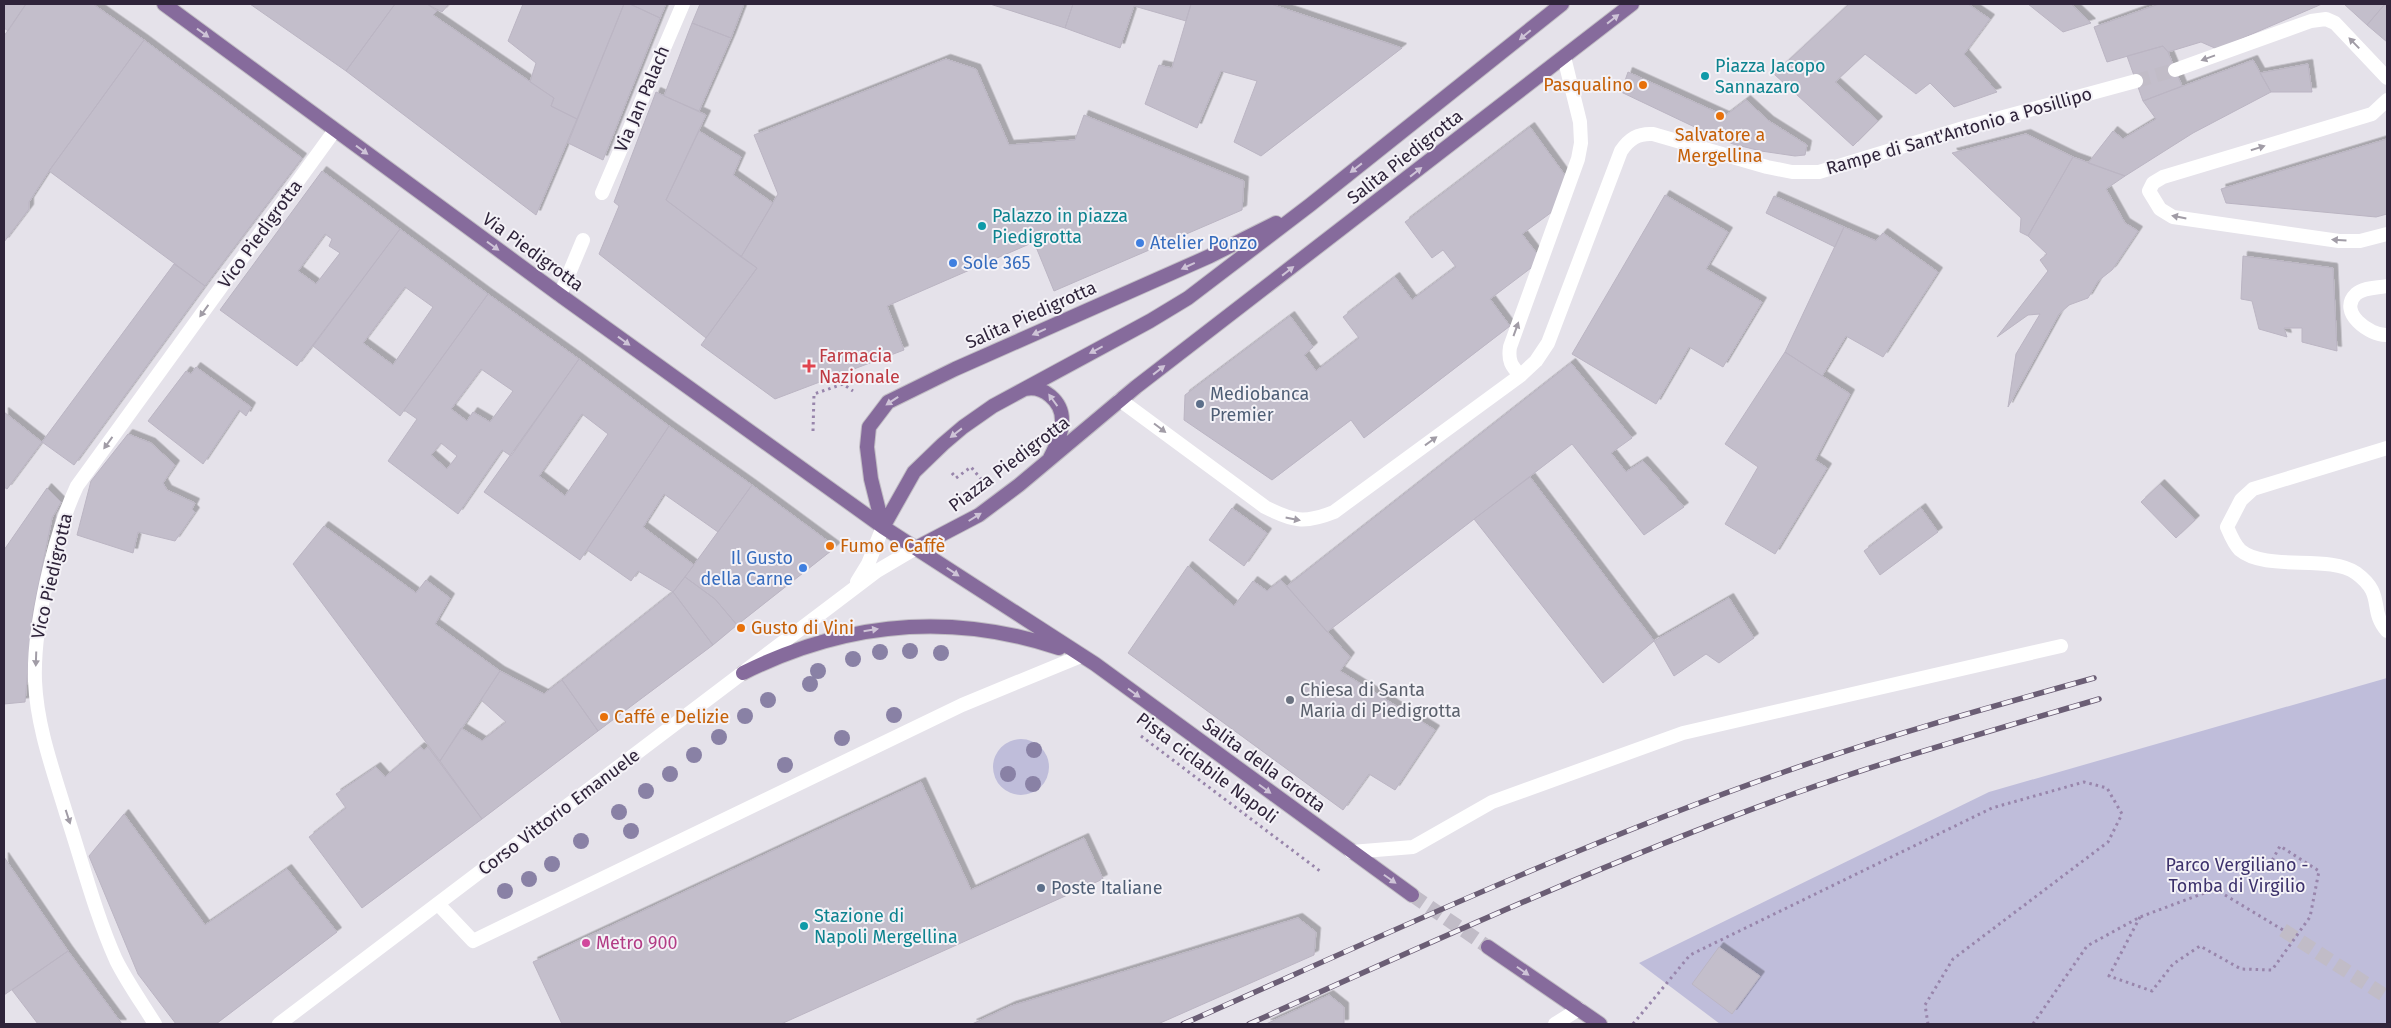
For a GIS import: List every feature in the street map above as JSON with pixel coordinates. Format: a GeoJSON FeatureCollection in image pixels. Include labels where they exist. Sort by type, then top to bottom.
{"type":"FeatureCollection","features":[{"type":"Feature","properties":{"kind":"main road","name":"Via Piedigrotta"},"geometry":{"type":"LineString","coordinates":[[164,4],[560,295],[883,526],[1081,656]]}},
{"type":"Feature","properties":{"kind":"main road","name":"Salita Piedigrotta"},"geometry":{"type":"LineString","coordinates":[[883,526],[904,486],[924,461],[949,438],[988,410],[1022,390],[1180,303],[1310,205],[1562,4]]}},
{"type":"Feature","properties":{"kind":"main road","name":"Salita Piedigrotta"},"geometry":{"type":"LineString","coordinates":[[1120,400],[1632,4]]}},
{"type":"Feature","properties":{"kind":"main road","name":"Salita Piedigrotta"},"geometry":{"type":"LineString","coordinates":[[883,526],[871,480],[867,447],[869,427],[888,402],[955,369],[1210,256],[1310,205]]}},
{"type":"Feature","properties":{"kind":"main road"},"geometry":{"type":"LineString","coordinates":[[1022,390],[1035,388],[1048,393],[1061,415],[1061,433],[1048,461]]}},
{"type":"Feature","properties":{"kind":"main road","name":"Piazza Piedigrotta"},"geometry":{"type":"LineString","coordinates":[[916,548],[979,515],[1048,461],[1120,400]]}},
{"type":"Feature","properties":{"kind":"main road"},"geometry":{"type":"LineString","coordinates":[[743,673],[773,658],[814,643],[855,633],[896,627],[983,630],[1018,636],[1081,656]]}},
{"type":"Feature","properties":{"kind":"main road","name":"Salita della Grotta"},"geometry":{"type":"LineString","coordinates":[[1081,656],[1095,664],[1412,895]]}},
{"type":"Feature","properties":{"kind":"main road"},"geometry":{"type":"LineString","coordinates":[[1488,947],[1600,1024]]}},
{"type":"Feature","properties":{"kind":"street","name":"Via Jan Palach"},"geometry":{"type":"LineString","coordinates":[[602,194],[683,4]]}},
{"type":"Feature","properties":{"kind":"street"},"geometry":{"type":"LineString","coordinates":[[2175,70],[2311,21],[2326,19],[2335,23],[2387,78]]}},
{"type":"Feature","properties":{"kind":"street"},"geometry":{"type":"LineString","coordinates":[[1521,374],[1514,369],[1508,357],[1510,347],[1574,174],[1580,143],[1574,93],[1564,57]]}},
{"type":"Feature","properties":{"kind":"street","name":"Rampe di Sant'Antonio a Posillipo"},"geometry":{"type":"LineString","coordinates":[[1120,400],[1265,507],[1288,518],[1315,520],[1334,512],[1536,361],[1548,343],[1621,151],[1634,138],[1645,134],[1653,134],[1767,167],[1792,172],[1819,172],[1970,126],[2136,81]]}},
{"type":"Feature","properties":{"kind":"street"},"geometry":{"type":"LineString","coordinates":[[2387,100],[2372,114],[2164,177],[2153,183],[2149,191],[2160,209],[2174,217],[2339,241],[2360,241],[2387,234]]}},
{"type":"Feature","properties":{"kind":"street","name":"Vico Piedigrotta"},"geometry":{"type":"LineString","coordinates":[[155,1024],[128,982],[105,932],[44,743],[35,681],[36,650],[48,581],[61,524],[77,486],[335,130]]}},
{"type":"Feature","properties":{"kind":"street"},"geometry":{"type":"LineString","coordinates":[[560,295],[583,240]]}},
{"type":"Feature","properties":{"kind":"street"},"geometry":{"type":"LineString","coordinates":[[2387,286],[2367,289],[2356,294],[2352,303],[2352,313],[2358,322],[2371,332],[2387,335]]}},
{"type":"Feature","properties":{"kind":"street"},"geometry":{"type":"LineString","coordinates":[[2387,448],[2253,489],[2241,500],[2227,527],[2241,550],[2257,557],[2275,561],[2334,565],[2354,572],[2370,585],[2375,594],[2379,622],[2387,631]]}},
{"type":"Feature","properties":{"kind":"street","name":"Salita Piedigrotta"},"geometry":{"type":"LineString","coordinates":[[839,600],[860,578],[883,526]]}},
{"type":"Feature","properties":{"kind":"street","name":"Piazza Piedigrotta"},"geometry":{"type":"LineString","coordinates":[[839,600],[886,564],[916,548]]}},
{"type":"Feature","properties":{"kind":"street","name":"Corso Vittorio Emanuele"},"geometry":{"type":"LineString","coordinates":[[279,1024],[839,600]]}},
{"type":"Feature","properties":{"kind":"street"},"geometry":{"type":"LineString","coordinates":[[1351,852],[1413,847],[1492,802],[1682,733],[2061,646]]}},
{"type":"Feature","properties":{"kind":"street"},"geometry":{"type":"LineString","coordinates":[[438,904],[473,941],[962,705],[1081,656]]}},
{"type":"Feature","properties":{"kind":"street"},"geometry":{"type":"LineString","coordinates":[[1555,1024],[1579,1009]]}},
{"type":"Feature","properties":{"kind":"path"},"geometry":{"type":"LineString","coordinates":[[813,432],[814,394],[843,384],[853,391]]}},
{"type":"Feature","properties":{"kind":"path"},"geometry":{"type":"LineString","coordinates":[[948,468],[956,478],[971,467],[983,481]]}},
{"type":"Feature","properties":{"kind":"path","name":"Pista ciclabile Napoli"},"geometry":{"type":"LineString","coordinates":[[1138,734],[1320,871]]}},
{"type":"Feature","properties":{"kind":"path"},"geometry":{"type":"LineString","coordinates":[[1633,1024],[1690,955],[1992,808],[2084,782],[2107,788],[2122,814],[2108,842],[1953,959],[1925,1005],[1928,1024]]}},
{"type":"Feature","properties":{"kind":"path"},"geometry":{"type":"LineString","coordinates":[[2140,917],[2109,976],[2152,991],[2173,964],[2200,946],[2241,969],[2272,970],[2310,917],[2319,871],[2280,846],[2268,870]]}},
{"type":"Feature","properties":{"kind":"path"},"geometry":{"type":"LineString","coordinates":[[2033,1024],[2087,946],[2140,917],[2215,889],[2283,930]]}},
{"type":"Feature","properties":{"kind":"green space","name":"Parco Vergiliano - Tomba di Virgilio"},"geometry":{"type":"Polygon","coordinates":[[[2387,678],[2387,1024],[1720,1024],[1639,963],[1989,792],[2387,678]]]}},
{"type":"Feature","properties":{"kind":"green space"},"geometry":{"type":"Polygon","coordinates":[[[1016,739],[1026,739],[1041,747],[1047,756],[1049,767],[1047,778],[1041,787],[1026,795],[1016,795],[1005,790],[998,783],[993,772],[993,762],[998,751],[1005,744],[1016,739]]]}},
{"type":"Feature","properties":{"kind":"building"},"geometry":{"type":"Polygon","coordinates":[[[4,4],[26,4],[8,31],[4,28],[4,4]]]}},
{"type":"Feature","properties":{"kind":"building"},"geometry":{"type":"Polygon","coordinates":[[[26,4],[93,4],[144,40],[49,171],[29,202],[29,209],[4,242],[4,36],[26,4]]]}},
{"type":"Feature","properties":{"kind":"building"},"geometry":{"type":"Polygon","coordinates":[[[250,4],[395,4],[346,71],[250,4]]]}},
{"type":"Feature","properties":{"kind":"building"},"geometry":{"type":"Polygon","coordinates":[[[395,4],[427,4],[437,11],[433,15],[554,98],[551,106],[577,119],[536,215],[346,71],[395,4]]]}},
{"type":"Feature","properties":{"kind":"building"},"geometry":{"type":"Polygon","coordinates":[[[427,4],[449,4],[442,12],[427,4]]]}},
{"type":"Feature","properties":{"kind":"building"},"geometry":{"type":"Polygon","coordinates":[[[523,4],[624,4],[577,119],[551,106],[554,98],[530,82],[536,63],[508,41],[523,4]]]}},
{"type":"Feature","properties":{"kind":"building"},"geometry":{"type":"Polygon","coordinates":[[[624,4],[630,4],[660,18],[603,160],[568,143],[624,4]]]}},
{"type":"Feature","properties":{"kind":"building"},"geometry":{"type":"Polygon","coordinates":[[[630,4],[666,4],[660,18],[630,4]]]}},
{"type":"Feature","properties":{"kind":"building"},"geometry":{"type":"Polygon","coordinates":[[[700,4],[744,4],[731,38],[692,23],[700,4]]]}},
{"type":"Feature","properties":{"kind":"building"},"geometry":{"type":"Polygon","coordinates":[[[990,4],[1073,4],[1065,28],[990,4]]]}},
{"type":"Feature","properties":{"kind":"building"},"geometry":{"type":"Polygon","coordinates":[[[1073,4],[1191,4],[1186,21],[1134,6],[1120,48],[1065,28],[1073,4]]]}},
{"type":"Feature","properties":{"kind":"building"},"geometry":{"type":"Polygon","coordinates":[[[1191,4],[1271,4],[1402,48],[1261,156],[1234,142],[1257,81],[1221,71],[1197,128],[1145,104],[1159,65],[1172,68],[1191,4]]]}},
{"type":"Feature","properties":{"kind":"building"},"geometry":{"type":"Polygon","coordinates":[[[1849,4],[1968,4],[1990,19],[1964,54],[1997,92],[1954,107],[1930,83],[1916,94],[1865,54],[1835,82],[1878,121],[1853,146],[1774,74],[1849,4]]]}},
{"type":"Feature","properties":{"kind":"building"},"geometry":{"type":"Polygon","coordinates":[[[2028,4],[2071,4],[2091,23],[2063,32],[2028,4]]]}},
{"type":"Feature","properties":{"kind":"building"},"geometry":{"type":"Polygon","coordinates":[[[2159,4],[2322,4],[2217,49],[2201,42],[2168,52],[2163,46],[2107,62],[2094,27],[2159,4]]]}},
{"type":"Feature","properties":{"kind":"building"},"geometry":{"type":"Polygon","coordinates":[[[2344,4],[2385,4],[2367,25],[2344,4]]]}},
{"type":"Feature","properties":{"kind":"building"},"geometry":{"type":"Polygon","coordinates":[[[2387,4],[2387,42],[2367,25],[2387,4]]]}},
{"type":"Feature","properties":{"kind":"building"},"geometry":{"type":"Polygon","coordinates":[[[692,23],[731,38],[699,111],[664,96],[692,23]]]}},
{"type":"Feature","properties":{"kind":"building"},"geometry":{"type":"Polygon","coordinates":[[[144,40],[302,158],[205,286],[49,171],[144,40]]]}},
{"type":"Feature","properties":{"kind":"building"},"geometry":{"type":"Polygon","coordinates":[[[2163,46],[2168,52],[2182,86],[2143,101],[2127,56],[2163,46]]]}},
{"type":"Feature","properties":{"kind":"building","name":"Palazzo in piazza Piedigrotta"},"geometry":{"type":"Polygon","coordinates":[[[946,59],[976,69],[1009,145],[1075,140],[1084,115],[1244,181],[1242,210],[1054,291],[1034,242],[887,306],[904,350],[775,399],[701,345],[757,268],[741,257],[778,194],[754,135],[946,59]]]}},
{"type":"Feature","properties":{"kind":"building"},"geometry":{"type":"Polygon","coordinates":[[[2253,60],[2271,92],[2193,133],[2125,176],[2088,163],[2113,131],[2123,139],[2156,119],[2143,101],[2253,60]]]}},
{"type":"Feature","properties":{"kind":"building"},"geometry":{"type":"Polygon","coordinates":[[[2308,64],[2312,92],[2271,92],[2260,73],[2308,64]]]}},
{"type":"Feature","properties":{"kind":"building"},"geometry":{"type":"Polygon","coordinates":[[[1628,72],[1725,116],[1746,100],[1769,121],[1807,145],[1805,155],[1795,156],[1761,151],[1733,144],[1703,131],[1621,92],[1628,72]]]}},
{"type":"Feature","properties":{"kind":"building"},"geometry":{"type":"Polygon","coordinates":[[[656,92],[706,115],[666,200],[757,268],[706,338],[599,254],[619,206],[614,202],[656,92]]]}},
{"type":"Feature","properties":{"kind":"building"},"geometry":{"type":"Polygon","coordinates":[[[1530,127],[1567,178],[1556,209],[1522,234],[1538,255],[1531,268],[1490,299],[1510,326],[1364,438],[1351,420],[1272,480],[1184,420],[1185,395],[1290,316],[1313,347],[1304,355],[1316,371],[1359,338],[1343,317],[1395,277],[1412,300],[1456,267],[1443,250],[1432,258],[1405,222],[1530,127]]]}},
{"type":"Feature","properties":{"kind":"building"},"geometry":{"type":"Polygon","coordinates":[[[699,131],[741,157],[733,175],[773,203],[741,257],[666,200],[699,131]]]}},
{"type":"Feature","properties":{"kind":"building"},"geometry":{"type":"Polygon","coordinates":[[[2026,134],[2073,157],[2028,236],[2020,232],[2021,218],[1952,153],[2026,134]]]}},
{"type":"Feature","properties":{"kind":"building"},"geometry":{"type":"Polygon","coordinates":[[[2387,139],[2387,214],[2376,217],[2226,203],[2221,189],[2387,139]]]}},
{"type":"Feature","properties":{"kind":"building"},"geometry":{"type":"Polygon","coordinates":[[[2073,157],[2125,176],[2106,189],[2125,223],[2138,231],[2112,270],[2098,281],[2088,298],[2069,305],[2059,314],[2008,407],[2016,354],[2040,314],[2028,315],[1997,337],[2048,271],[2040,260],[2047,254],[2028,236],[2073,157]]]}},
{"type":"Feature","properties":{"kind":"building"},"geometry":{"type":"Polygon","coordinates":[[[322,171],[400,229],[297,366],[220,310],[322,171]],[[325,234],[298,271],[316,284],[340,253],[329,246],[332,239],[325,234]]]}},
{"type":"Feature","properties":{"kind":"building"},"geometry":{"type":"Polygon","coordinates":[[[1665,195],[1728,232],[1706,269],[1762,302],[1723,367],[1689,347],[1656,404],[1572,354],[1665,195]]]}},
{"type":"Feature","properties":{"kind":"building"},"geometry":{"type":"Polygon","coordinates":[[[1774,196],[1844,227],[1835,247],[1766,213],[1774,196]]]}},
{"type":"Feature","properties":{"kind":"building"},"geometry":{"type":"Polygon","coordinates":[[[1844,227],[1876,241],[1883,233],[1938,272],[1883,357],[1846,336],[1822,376],[1785,352],[1844,227]]]}},
{"type":"Feature","properties":{"kind":"building"},"geometry":{"type":"Polygon","coordinates":[[[400,229],[488,294],[400,416],[313,346],[400,229]],[[405,287],[363,343],[393,365],[433,307],[405,287]]]}},
{"type":"Feature","properties":{"kind":"building"},"geometry":{"type":"Polygon","coordinates":[[[2243,256],[2333,268],[2337,351],[2302,342],[2302,328],[2284,328],[2287,337],[2259,329],[2252,301],[2241,299],[2243,256]]]}},
{"type":"Feature","properties":{"kind":"building"},"geometry":{"type":"Polygon","coordinates":[[[174,264],[205,286],[74,465],[42,442],[174,264]]]}},
{"type":"Feature","properties":{"kind":"building"},"geometry":{"type":"Polygon","coordinates":[[[488,294],[579,359],[511,456],[502,450],[458,514],[388,461],[417,419],[404,410],[488,294]],[[481,369],[451,409],[467,421],[473,412],[490,422],[513,391],[481,369]],[[441,443],[431,455],[447,469],[457,456],[441,443]]]}},
{"type":"Feature","properties":{"kind":"building"},"geometry":{"type":"Polygon","coordinates":[[[1785,352],[1850,394],[1815,460],[1827,468],[1775,554],[1725,524],[1758,467],[1725,444],[1785,352]]]}},
{"type":"Feature","properties":{"kind":"building"},"geometry":{"type":"Polygon","coordinates":[[[579,359],[669,426],[580,560],[484,492],[579,359]],[[582,414],[539,476],[565,496],[608,434],[582,414]]]}},
{"type":"Feature","properties":{"kind":"building"},"geometry":{"type":"Polygon","coordinates":[[[1571,363],[1632,438],[1611,453],[1626,472],[1643,461],[1684,507],[1644,535],[1572,444],[1327,632],[1287,586],[1571,363]]]}},
{"type":"Feature","properties":{"kind":"building"},"geometry":{"type":"Polygon","coordinates":[[[196,367],[251,407],[246,416],[239,410],[203,464],[148,421],[186,371],[191,374],[196,367]]]}},
{"type":"Feature","properties":{"kind":"building"},"geometry":{"type":"Polygon","coordinates":[[[4,412],[42,442],[7,489],[4,487],[4,412]]]}},
{"type":"Feature","properties":{"kind":"building"},"geometry":{"type":"Polygon","coordinates":[[[669,426],[752,485],[718,532],[664,494],[643,527],[694,565],[673,592],[638,571],[631,581],[587,550],[669,426]]]}},
{"type":"Feature","properties":{"kind":"building"},"geometry":{"type":"Polygon","coordinates":[[[128,434],[151,443],[175,465],[163,483],[167,490],[195,503],[192,509],[195,512],[175,541],[138,532],[133,553],[77,535],[91,481],[128,434]]]}},
{"type":"Feature","properties":{"kind":"building"},"geometry":{"type":"Polygon","coordinates":[[[1530,477],[1654,641],[1603,683],[1474,519],[1530,477]]]}},
{"type":"Feature","properties":{"kind":"building"},"geometry":{"type":"Polygon","coordinates":[[[2160,484],[2195,520],[2176,538],[2141,502],[2160,484]]]}},
{"type":"Feature","properties":{"kind":"building"},"geometry":{"type":"Polygon","coordinates":[[[752,485],[836,547],[737,625],[715,599],[685,577],[752,485]]]}},
{"type":"Feature","properties":{"kind":"building"},"geometry":{"type":"Polygon","coordinates":[[[47,488],[61,502],[52,518],[33,612],[25,702],[4,704],[4,550],[47,488]]]}},
{"type":"Feature","properties":{"kind":"building"},"geometry":{"type":"Polygon","coordinates":[[[1232,508],[1267,533],[1244,566],[1209,540],[1232,508]]]}},
{"type":"Feature","properties":{"kind":"building"},"geometry":{"type":"Polygon","coordinates":[[[1921,508],[1938,532],[1880,575],[1864,551],[1921,508]]]}},
{"type":"Feature","properties":{"kind":"building"},"geometry":{"type":"Polygon","coordinates":[[[324,526],[416,593],[426,580],[450,598],[435,624],[500,671],[440,761],[293,564],[324,526]]]}},
{"type":"Feature","properties":{"kind":"building","name":"Chiesa di Santa Maria di Piedigrotta"},"geometry":{"type":"Polygon","coordinates":[[[1188,566],[1234,606],[1253,581],[1267,591],[1281,580],[1350,657],[1340,671],[1435,730],[1395,790],[1369,774],[1343,810],[1128,653],[1188,566]]]}},
{"type":"Feature","properties":{"kind":"building"},"geometry":{"type":"Polygon","coordinates":[[[685,577],[715,599],[737,625],[713,645],[673,592],[685,577]]]}},
{"type":"Feature","properties":{"kind":"building"},"geometry":{"type":"Polygon","coordinates":[[[673,592],[713,645],[598,731],[562,680],[673,592]]]}},
{"type":"Feature","properties":{"kind":"building"},"geometry":{"type":"Polygon","coordinates":[[[1729,598],[1754,638],[1719,663],[1706,654],[1674,676],[1654,641],[1729,598]]]}},
{"type":"Feature","properties":{"kind":"building"},"geometry":{"type":"Polygon","coordinates":[[[500,671],[544,694],[562,680],[598,731],[482,819],[440,761],[461,728],[482,741],[506,722],[481,700],[500,671]]]}},
{"type":"Feature","properties":{"kind":"building"},"geometry":{"type":"Polygon","coordinates":[[[420,747],[424,750],[428,747],[482,819],[362,908],[309,837],[346,808],[336,794],[376,767],[385,777],[420,747]]]}},
{"type":"Feature","properties":{"kind":"building","name":"Stazione di Napoli Mergellina"},"geometry":{"type":"Polygon","coordinates":[[[921,782],[971,890],[1084,838],[1103,879],[781,1024],[562,1024],[533,962],[921,782]]]}},
{"type":"Feature","properties":{"kind":"building"},"geometry":{"type":"Polygon","coordinates":[[[124,814],[205,925],[287,869],[337,932],[216,1024],[176,1024],[138,974],[89,856],[124,814]]]}},
{"type":"Feature","properties":{"kind":"building"},"geometry":{"type":"Polygon","coordinates":[[[4,857],[68,951],[4,995],[4,857]]]}},
{"type":"Feature","properties":{"kind":"building"},"geometry":{"type":"Polygon","coordinates":[[[1298,918],[1316,932],[1314,955],[1158,1024],[972,1024],[1011,1006],[1298,918]]]}},
{"type":"Feature","properties":{"kind":"building"},"geometry":{"type":"Polygon","coordinates":[[[1719,947],[1760,976],[1732,1014],[1692,984],[1719,947]]]}},
{"type":"Feature","properties":{"kind":"building"},"geometry":{"type":"Polygon","coordinates":[[[68,951],[122,1024],[38,1024],[12,990],[68,951]]]}},
{"type":"Feature","properties":{"kind":"building"},"geometry":{"type":"Polygon","coordinates":[[[1329,995],[1344,1007],[1344,1024],[1266,1024],[1329,995]]]}},
{"type":"Feature","properties":{"kind":"tunnel"},"geometry":{"type":"LineString","coordinates":[[2136,81],[2175,70]]}},
{"type":"Feature","properties":{"kind":"tunnel"},"geometry":{"type":"LineString","coordinates":[[1412,895],[1488,947]]}},
{"type":"Feature","properties":{"kind":"tunnel"},"geometry":{"type":"LineString","coordinates":[[2283,930],[2387,997]]}},
{"type":"Feature","properties":{"kind":"railway"},"geometry":{"type":"LineString","coordinates":[[1183,1024],[1481,892],[1707,800],[1899,734],[2094,678]]}},
{"type":"Feature","properties":{"kind":"railway"},"geometry":{"type":"LineString","coordinates":[[1249,1024],[1519,904],[1724,820],[1869,768],[2099,699]]}},
{"type":"Feature","properties":{"kind":"place","name":"Piazza Jacopo Sannazaro"},"geometry":{"type":"Point","coordinates":[1705,76]}},
{"type":"Feature","properties":{"kind":"place","name":"Pasqualino"},"geometry":{"type":"Point","coordinates":[1643,85]}},
{"type":"Feature","properties":{"kind":"place","name":"Salvatore a Mergellina"},"geometry":{"type":"Point","coordinates":[1720,116]}},
{"type":"Feature","properties":{"kind":"place","name":"Palazzo in piazza Piedigrotta"},"geometry":{"type":"Point","coordinates":[982,226]}},
{"type":"Feature","properties":{"kind":"place","name":"Atelier Ponzo"},"geometry":{"type":"Point","coordinates":[1140,243]}},
{"type":"Feature","properties":{"kind":"place","name":"Sole 365"},"geometry":{"type":"Point","coordinates":[953,263]}},
{"type":"Feature","properties":{"kind":"place","name":"Farmacia Nazionale"},"geometry":{"type":"Point","coordinates":[809,366]}},
{"type":"Feature","properties":{"kind":"place","name":"Mediobanca Premier"},"geometry":{"type":"Point","coordinates":[1200,404]}},
{"type":"Feature","properties":{"kind":"place","name":"Fumo e Caffè"},"geometry":{"type":"Point","coordinates":[830,546]}},
{"type":"Feature","properties":{"kind":"place","name":"Il Gusto della Carne"},"geometry":{"type":"Point","coordinates":[803,568]}},
{"type":"Feature","properties":{"kind":"place","name":"Gusto di Vini"},"geometry":{"type":"Point","coordinates":[741,628]}},
{"type":"Feature","properties":{"kind":"place","name":"Chiesa di Santa Maria di Piedigrotta"},"geometry":{"type":"Point","coordinates":[1290,700]}},
{"type":"Feature","properties":{"kind":"place","name":"Caffé e Delizie"},"geometry":{"type":"Point","coordinates":[604,717]}},
{"type":"Feature","properties":{"kind":"place","name":"Poste Italiane"},"geometry":{"type":"Point","coordinates":[1041,888]}},
{"type":"Feature","properties":{"kind":"place","name":"Stazione di Napoli Mergellina"},"geometry":{"type":"Point","coordinates":[804,926]}},
{"type":"Feature","properties":{"kind":"place","name":"Metro 900"},"geometry":{"type":"Point","coordinates":[586,943]}}]}
